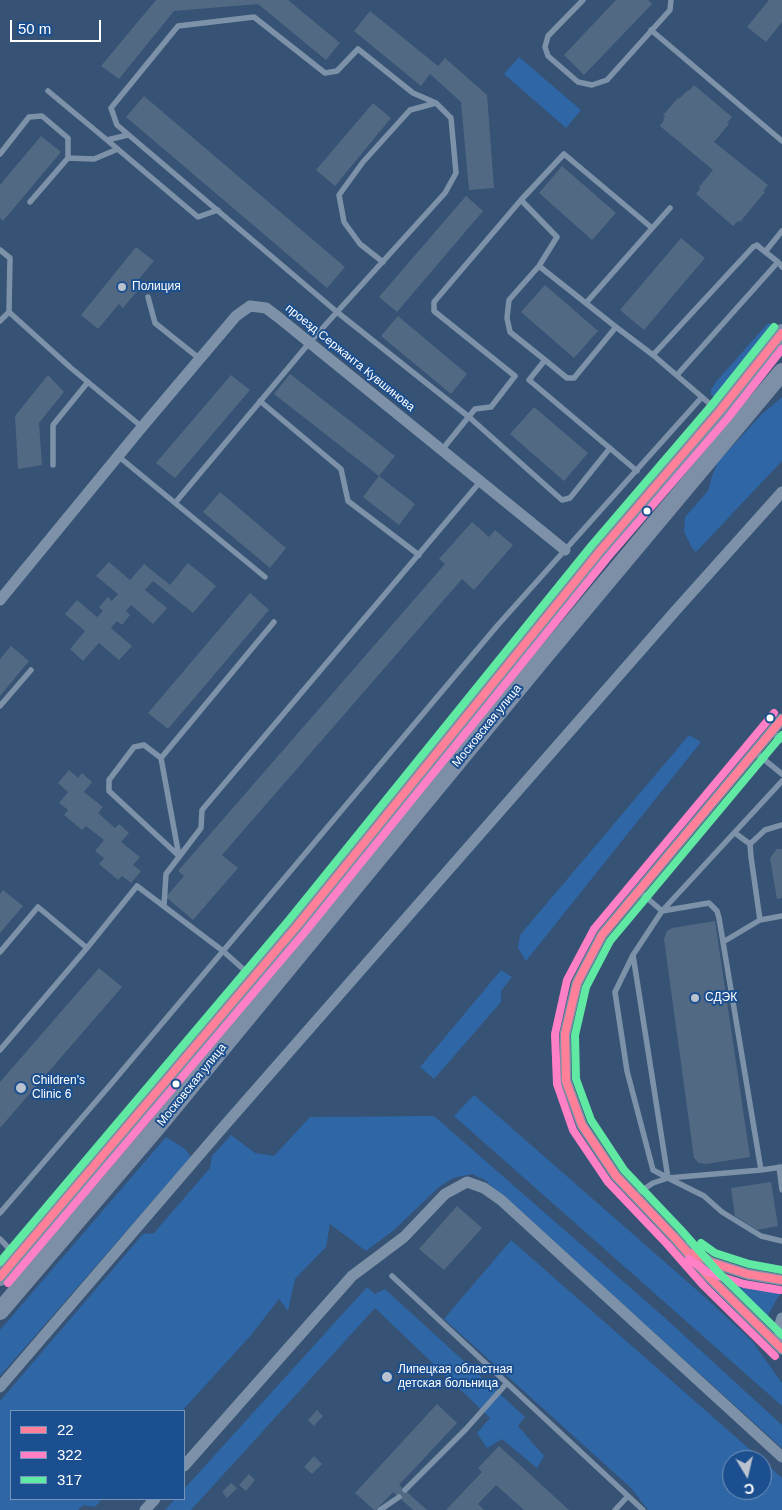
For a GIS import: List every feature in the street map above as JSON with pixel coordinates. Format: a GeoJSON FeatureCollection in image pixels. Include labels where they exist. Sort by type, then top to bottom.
{"type":"FeatureCollection","features":[{"type":"Feature","properties":{"kind":"main road","name":"Московская улица"},"geometry":{"type":"LineString","coordinates":[[0,1277],[297,926],[600,551],[719,412],[782,333]]}},
{"type":"Feature","properties":{"kind":"main road","name":"Московская улица"},"geometry":{"type":"LineString","coordinates":[[0,1311],[158,1127],[542,659],[782,372]]}},
{"type":"Feature","properties":{"kind":"street","name":"проезд Сержанта Кувшинова"},"geometry":{"type":"LineString","coordinates":[[0,600],[236,316],[250,306],[266,308],[310,342],[565,550]]}},
{"type":"Feature","properties":{"kind":"street"},"geometry":{"type":"LineString","coordinates":[[759,399],[782,382]]}},
{"type":"Feature","properties":{"kind":"street"},"geometry":{"type":"LineString","coordinates":[[0,1387],[231,1117],[782,492]]}},
{"type":"Feature","properties":{"kind":"street"},"geometry":{"type":"LineString","coordinates":[[782,719],[602,935],[577,983],[565,1034],[566,1081],[582,1125],[616,1176],[711,1278],[782,1349]]}},
{"type":"Feature","properties":{"kind":"street"},"geometry":{"type":"LineString","coordinates":[[185,1465],[352,1276],[404,1237],[445,1194],[467,1182],[484,1188],[501,1200],[782,1457]]}},
{"type":"Feature","properties":{"kind":"street"},"geometry":{"type":"LineString","coordinates":[[674,1237],[710,1262],[747,1274],[782,1280]]}},
{"type":"Feature","properties":{"kind":"street"},"geometry":{"type":"LineString","coordinates":[[782,1318],[780,1324],[782,1345]]}},
{"type":"Feature","properties":{"kind":"street"},"geometry":{"type":"LineString","coordinates":[[145,1510],[154,1500]]}},
{"type":"Feature","properties":{"kind":"lane"},"geometry":{"type":"LineString","coordinates":[[583,0],[548,36],[545,47],[548,56],[578,82],[592,85],[607,80],[670,10],[671,0]]}},
{"type":"Feature","properties":{"kind":"lane"},"geometry":{"type":"LineString","coordinates":[[175,503],[310,342],[337,312],[383,262],[445,193],[456,173],[451,118],[436,103],[413,93],[358,49],[337,71],[325,74],[254,17],[178,26],[111,108],[117,125],[337,312],[469,417],[562,500],[570,498],[610,448]]}},
{"type":"Feature","properties":{"kind":"lane"},"geometry":{"type":"LineString","coordinates":[[650,30],[782,141]]}},
{"type":"Feature","properties":{"kind":"lane"},"geometry":{"type":"LineString","coordinates":[[48,91],[198,217],[218,210]]}},
{"type":"Feature","properties":{"kind":"lane"},"geometry":{"type":"LineString","coordinates":[[383,262],[360,244],[344,222],[339,195],[363,162],[395,124],[410,110],[436,103]]}},
{"type":"Feature","properties":{"kind":"lane"},"geometry":{"type":"LineString","coordinates":[[0,154],[29,117],[42,116],[68,138],[68,158],[30,202]]}},
{"type":"Feature","properties":{"kind":"lane"},"geometry":{"type":"LineString","coordinates":[[107,140],[128,135]]}},
{"type":"Feature","properties":{"kind":"lane"},"geometry":{"type":"LineString","coordinates":[[68,158],[94,159],[118,149]]}},
{"type":"Feature","properties":{"kind":"lane"},"geometry":{"type":"LineString","coordinates":[[442,451],[475,410],[491,407],[515,376],[434,311],[434,302],[521,200],[564,154],[652,228]]}},
{"type":"Feature","properties":{"kind":"lane"},"geometry":{"type":"LineString","coordinates":[[521,200],[557,237],[539,266],[510,300],[507,318],[510,332],[567,378],[574,378],[616,327]]}},
{"type":"Feature","properties":{"kind":"lane"},"geometry":{"type":"LineString","coordinates":[[586,303],[670,208]]}},
{"type":"Feature","properties":{"kind":"lane"},"geometry":{"type":"LineString","coordinates":[[765,252],[782,231]]}},
{"type":"Feature","properties":{"kind":"lane"},"geometry":{"type":"LineString","coordinates":[[654,355],[754,247],[757,245],[780,264],[677,375]]}},
{"type":"Feature","properties":{"kind":"lane"},"geometry":{"type":"LineString","coordinates":[[0,250],[10,258],[8,312],[0,321]]}},
{"type":"Feature","properties":{"kind":"lane"},"geometry":{"type":"LineString","coordinates":[[539,266],[654,355],[719,412]]}},
{"type":"Feature","properties":{"kind":"lane"},"geometry":{"type":"LineString","coordinates":[[148,297],[155,323],[200,359]]}},
{"type":"Feature","properties":{"kind":"lane"},"geometry":{"type":"LineString","coordinates":[[8,312],[142,427]]}},
{"type":"Feature","properties":{"kind":"lane"},"geometry":{"type":"LineString","coordinates":[[545,360],[529,380],[636,471]]}},
{"type":"Feature","properties":{"kind":"lane"},"geometry":{"type":"LineString","coordinates":[[53,464],[54,425],[88,382]]}},
{"type":"Feature","properties":{"kind":"lane"},"geometry":{"type":"LineString","coordinates":[[0,1213],[497,626],[702,397]]}},
{"type":"Feature","properties":{"kind":"lane"},"geometry":{"type":"LineString","coordinates":[[260,401],[342,469],[348,501],[419,555]]}},
{"type":"Feature","properties":{"kind":"lane"},"geometry":{"type":"LineString","coordinates":[[118,456],[265,577]]}},
{"type":"Feature","properties":{"kind":"lane"},"geometry":{"type":"LineString","coordinates":[[164,906],[166,874],[201,828],[202,810],[480,482]]}},
{"type":"Feature","properties":{"kind":"lane"},"geometry":{"type":"LineString","coordinates":[[161,758],[274,622]]}},
{"type":"Feature","properties":{"kind":"lane"},"geometry":{"type":"LineString","coordinates":[[0,706],[30,670]]}},
{"type":"Feature","properties":{"kind":"lane"},"geometry":{"type":"LineString","coordinates":[[772,732],[782,740]]}},
{"type":"Feature","properties":{"kind":"lane"},"geometry":{"type":"LineString","coordinates":[[144,745],[161,758],[179,856],[109,791],[109,780],[134,747],[144,745]]}},
{"type":"Feature","properties":{"kind":"lane"},"geometry":{"type":"LineString","coordinates":[[755,752],[782,774]]}},
{"type":"Feature","properties":{"kind":"lane"},"geometry":{"type":"LineString","coordinates":[[782,781],[662,911],[633,955],[615,992],[625,1061],[653,1170],[704,1196],[722,1212],[762,1236],[782,1241]]}},
{"type":"Feature","properties":{"kind":"lane"},"geometry":{"type":"LineString","coordinates":[[750,844],[765,830],[782,825]]}},
{"type":"Feature","properties":{"kind":"lane"},"geometry":{"type":"LineString","coordinates":[[736,833],[750,844],[760,920]]}},
{"type":"Feature","properties":{"kind":"lane"},"geometry":{"type":"LineString","coordinates":[[0,1050],[137,886],[223,951],[253,977]]}},
{"type":"Feature","properties":{"kind":"lane"},"geometry":{"type":"LineString","coordinates":[[639,891],[662,911]]}},
{"type":"Feature","properties":{"kind":"lane"},"geometry":{"type":"LineString","coordinates":[[662,911],[709,903],[717,911],[761,1170]]}},
{"type":"Feature","properties":{"kind":"lane"},"geometry":{"type":"LineString","coordinates":[[0,952],[38,907],[87,948]]}},
{"type":"Feature","properties":{"kind":"lane"},"geometry":{"type":"LineString","coordinates":[[723,942],[760,920],[782,916]]}},
{"type":"Feature","properties":{"kind":"lane"},"geometry":{"type":"LineString","coordinates":[[633,955],[668,1178]]}},
{"type":"Feature","properties":{"kind":"lane"},"geometry":{"type":"LineString","coordinates":[[635,1196],[653,1183],[668,1178],[780,1167],[782,1190]]}},
{"type":"Feature","properties":{"kind":"lane"},"geometry":{"type":"LineString","coordinates":[[0,1239],[17,1257]]}},
{"type":"Feature","properties":{"kind":"lane"},"geometry":{"type":"LineString","coordinates":[[392,1276],[643,1510]]}},
{"type":"Feature","properties":{"kind":"lane"},"geometry":{"type":"LineString","coordinates":[[405,1490],[466,1430],[507,1383]]}},
{"type":"Feature","properties":{"kind":"lane"},"geometry":{"type":"LineString","coordinates":[[615,1510],[628,1496]]}},
{"type":"Feature","properties":{"kind":"lane"},"geometry":{"type":"LineString","coordinates":[[380,1510],[399,1497]]}},
{"type":"Feature","properties":{"kind":"shaded area"},"geometry":{"type":"Polygon","coordinates":[[[519,57],[581,110],[566,128],[504,74],[519,57]]]}},
{"type":"Feature","properties":{"kind":"shaded area"},"geometry":{"type":"Polygon","coordinates":[[[768,323],[773,325],[775,334],[717,399],[711,395],[711,390],[715,383],[768,323]]]}},
{"type":"Feature","properties":{"kind":"shaded area"},"geometry":{"type":"Polygon","coordinates":[[[782,397],[782,461],[696,552],[684,532],[685,517],[708,491],[718,462],[761,415],[782,397]]]}},
{"type":"Feature","properties":{"kind":"shaded area"},"geometry":{"type":"Polygon","coordinates":[[[689,735],[701,742],[526,961],[518,948],[520,935],[689,735]]]}},
{"type":"Feature","properties":{"kind":"shaded area"},"geometry":{"type":"Polygon","coordinates":[[[501,970],[512,977],[501,991],[501,1002],[434,1079],[420,1067],[501,970]]]}},
{"type":"Feature","properties":{"kind":"shaded area"},"geometry":{"type":"Polygon","coordinates":[[[474,1095],[706,1298],[752,1341],[782,1383],[782,1406],[454,1116],[474,1095]]]}},
{"type":"Feature","properties":{"kind":"shaded area"},"geometry":{"type":"Polygon","coordinates":[[[434,1116],[664,1317],[782,1425],[782,1448],[485,1180],[472,1174],[453,1178],[439,1187],[394,1230],[366,1251],[330,1224],[326,1247],[295,1279],[288,1311],[279,1299],[252,1334],[183,1410],[10,1410],[10,1500],[101,1500],[95,1507],[83,1505],[78,1510],[0,1510],[0,1401],[143,1234],[154,1233],[210,1168],[212,1156],[231,1135],[255,1153],[274,1156],[310,1117],[434,1116]]]}},
{"type":"Feature","properties":{"kind":"shaded area"},"geometry":{"type":"Polygon","coordinates":[[[166,1137],[185,1149],[191,1157],[0,1376],[0,1330],[166,1137]]]}},
{"type":"Feature","properties":{"kind":"shaded area"},"geometry":{"type":"Polygon","coordinates":[[[511,1240],[751,1450],[722,1450],[722,1500],[772,1500],[772,1469],[782,1478],[782,1510],[648,1510],[631,1488],[444,1319],[511,1240]]]}},
{"type":"Feature","properties":{"kind":"shaded area"},"geometry":{"type":"Polygon","coordinates":[[[716,1273],[748,1287],[782,1291],[769,1313],[767,1322],[716,1273]]]}},
{"type":"Feature","properties":{"kind":"shaded area"},"geometry":{"type":"Polygon","coordinates":[[[367,1287],[375,1294],[385,1289],[525,1417],[518,1426],[544,1456],[537,1468],[502,1439],[487,1448],[477,1433],[490,1418],[375,1308],[191,1510],[165,1510],[174,1500],[185,1500],[185,1488],[367,1287]]]}},
{"type":"Feature","properties":{"kind":"building"},"geometry":{"type":"Polygon","coordinates":[[[156,0],[288,0],[340,43],[326,60],[258,4],[174,11],[119,79],[101,66],[156,0]]]}},
{"type":"Feature","properties":{"kind":"building"},"geometry":{"type":"Polygon","coordinates":[[[616,0],[648,0],[652,4],[584,75],[564,55],[616,0]]]}},
{"type":"Feature","properties":{"kind":"building"},"geometry":{"type":"Polygon","coordinates":[[[769,0],[782,0],[782,22],[766,42],[747,27],[769,0]]]}},
{"type":"Feature","properties":{"kind":"building"},"geometry":{"type":"Polygon","coordinates":[[[370,11],[438,66],[445,58],[487,95],[494,188],[469,190],[461,102],[430,74],[421,86],[354,31],[370,11]]]}},
{"type":"Feature","properties":{"kind":"building"},"geometry":{"type":"Polygon","coordinates":[[[694,85],[732,117],[727,123],[729,124],[714,142],[768,185],[763,191],[765,192],[740,222],[738,221],[733,226],[696,194],[700,189],[699,187],[713,170],[660,126],[664,120],[665,116],[663,115],[678,98],[689,91],[694,85]]]}},
{"type":"Feature","properties":{"kind":"building"},"geometry":{"type":"Polygon","coordinates":[[[144,96],[345,267],[327,288],[126,117],[144,96]]]}},
{"type":"Feature","properties":{"kind":"building"},"geometry":{"type":"Polygon","coordinates":[[[373,103],[391,118],[335,186],[316,170],[373,103]]]}},
{"type":"Feature","properties":{"kind":"building"},"geometry":{"type":"Polygon","coordinates":[[[41,136],[61,152],[3,221],[0,218],[0,185],[41,136]]]}},
{"type":"Feature","properties":{"kind":"building"},"geometry":{"type":"Polygon","coordinates":[[[562,166],[616,213],[592,240],[539,193],[562,166]]]}},
{"type":"Feature","properties":{"kind":"building"},"geometry":{"type":"Polygon","coordinates":[[[466,196],[483,211],[397,312],[379,297],[466,196]]]}},
{"type":"Feature","properties":{"kind":"building"},"geometry":{"type":"Polygon","coordinates":[[[681,238],[705,258],[644,330],[620,310],[681,238]]]}},
{"type":"Feature","properties":{"kind":"building"},"geometry":{"type":"Polygon","coordinates":[[[136,247],[154,261],[133,286],[138,290],[123,308],[119,304],[98,329],[81,315],[136,247]]]}},
{"type":"Feature","properties":{"kind":"building"},"geometry":{"type":"Polygon","coordinates":[[[545,285],[598,331],[574,358],[521,312],[545,285]]]}},
{"type":"Feature","properties":{"kind":"building"},"geometry":{"type":"Polygon","coordinates":[[[398,316],[467,374],[451,394],[381,336],[398,316]]]}},
{"type":"Feature","properties":{"kind":"building"},"geometry":{"type":"Polygon","coordinates":[[[290,374],[395,456],[379,476],[274,394],[290,374]]]}},
{"type":"Feature","properties":{"kind":"building"},"geometry":{"type":"Polygon","coordinates":[[[48,375],[64,392],[39,423],[42,465],[18,469],[15,416],[48,375]]]}},
{"type":"Feature","properties":{"kind":"building"},"geometry":{"type":"Polygon","coordinates":[[[231,375],[250,390],[175,478],[156,463],[231,375]]]}},
{"type":"Feature","properties":{"kind":"building"},"geometry":{"type":"Polygon","coordinates":[[[534,407],[588,453],[564,481],[510,434],[534,407]]]}},
{"type":"Feature","properties":{"kind":"building"},"geometry":{"type":"Polygon","coordinates":[[[379,476],[415,504],[399,525],[363,497],[379,476]]]}},
{"type":"Feature","properties":{"kind":"building"},"geometry":{"type":"Polygon","coordinates":[[[220,492],[286,548],[270,568],[203,512],[220,492]]]}},
{"type":"Feature","properties":{"kind":"building"},"geometry":{"type":"Polygon","coordinates":[[[472,522],[489,537],[495,530],[513,545],[474,590],[462,579],[222,855],[238,868],[193,920],[166,897],[184,876],[178,871],[445,564],[439,559],[472,522]]]}},
{"type":"Feature","properties":{"kind":"building"},"geometry":{"type":"Polygon","coordinates":[[[109,562],[130,580],[144,564],[170,585],[188,563],[216,586],[193,613],[153,581],[145,590],[167,608],[153,624],[131,605],[126,611],[130,615],[122,625],[117,621],[111,628],[132,646],[119,660],[99,643],[83,661],[70,649],[85,631],[65,614],[77,600],[97,617],[103,611],[99,607],[108,597],[112,601],[118,594],[96,576],[109,562]]]}},
{"type":"Feature","properties":{"kind":"building"},"geometry":{"type":"Polygon","coordinates":[[[250,593],[269,610],[168,729],[148,713],[250,593]]]}},
{"type":"Feature","properties":{"kind":"building"},"geometry":{"type":"Polygon","coordinates":[[[11,646],[29,661],[0,696],[0,659],[11,646]]]}},
{"type":"Feature","properties":{"kind":"building"},"geometry":{"type":"Polygon","coordinates":[[[69,770],[78,778],[82,773],[92,782],[84,792],[103,807],[98,813],[115,828],[119,824],[129,833],[121,842],[140,857],[133,865],[141,871],[131,883],[122,876],[118,880],[99,864],[104,858],[95,851],[104,840],[86,826],[82,830],[64,815],[68,810],[59,803],[68,792],[58,783],[69,770]]]}},
{"type":"Feature","properties":{"kind":"building"},"geometry":{"type":"Polygon","coordinates":[[[777,849],[782,849],[782,898],[777,899],[770,858],[777,849]]]}},
{"type":"Feature","properties":{"kind":"building"},"geometry":{"type":"Polygon","coordinates":[[[3,890],[23,906],[0,933],[0,894],[3,890]]]}},
{"type":"Feature","properties":{"kind":"building"},"geometry":{"type":"Polygon","coordinates":[[[715,921],[750,1157],[706,1164],[699,1163],[694,1158],[664,939],[667,931],[672,928],[715,921]]]}},
{"type":"Feature","properties":{"kind":"building"},"geometry":{"type":"Polygon","coordinates":[[[99,968],[122,987],[0,1128],[0,1082],[99,968]]]}},
{"type":"Feature","properties":{"kind":"building"},"geometry":{"type":"Polygon","coordinates":[[[771,1182],[778,1226],[757,1230],[735,1216],[731,1188],[771,1182]]]}},
{"type":"Feature","properties":{"kind":"building"},"geometry":{"type":"Polygon","coordinates":[[[457,1206],[482,1228],[444,1270],[419,1249],[457,1206]]]}},
{"type":"Feature","properties":{"kind":"building"},"geometry":{"type":"Polygon","coordinates":[[[437,1404],[457,1423],[399,1485],[427,1510],[413,1510],[393,1492],[374,1510],[355,1493],[437,1404]]]}},
{"type":"Feature","properties":{"kind":"building"},"geometry":{"type":"Polygon","coordinates":[[[317,1410],[323,1416],[314,1426],[308,1420],[317,1410]]]}},
{"type":"Feature","properties":{"kind":"building"},"geometry":{"type":"Polygon","coordinates":[[[499,1446],[569,1510],[524,1510],[496,1485],[478,1504],[484,1510],[446,1510],[482,1472],[478,1468],[499,1446]]]}},
{"type":"Feature","properties":{"kind":"building"},"geometry":{"type":"Polygon","coordinates":[[[314,1456],[322,1464],[312,1474],[304,1467],[314,1456]]]}},
{"type":"Feature","properties":{"kind":"building"},"geometry":{"type":"Polygon","coordinates":[[[249,1474],[255,1480],[246,1491],[239,1485],[249,1474]]]}},
{"type":"Feature","properties":{"kind":"building"},"geometry":{"type":"Polygon","coordinates":[[[231,1483],[237,1488],[227,1498],[222,1492],[231,1483]]]}},
{"type":"Feature","properties":{"kind":"transit line","name":"317"},"geometry":{"type":"LineString","coordinates":[[0,1262],[289,920],[592,545],[711,406],[774,327]]}},
{"type":"Feature","properties":{"kind":"transit line","name":"22"},"geometry":{"type":"LineString","coordinates":[[0,1277],[297,926],[600,551],[719,412],[782,333]]}},
{"type":"Feature","properties":{"kind":"transit line","name":"322"},"geometry":{"type":"LineString","coordinates":[[8,1283],[305,932],[608,557],[727,419],[782,349]]}},
{"type":"Feature","properties":{"kind":"transit line","name":"322"},"geometry":{"type":"LineString","coordinates":[[774,713],[594,929],[567,980],[555,1034],[557,1084],[573,1130],[608,1182],[704,1286],[775,1356]]}},
{"type":"Feature","properties":{"kind":"transit line","name":"22"},"geometry":{"type":"LineString","coordinates":[[782,719],[602,935],[577,983],[565,1034],[566,1081],[582,1125],[616,1176],[711,1279],[782,1349]]}},
{"type":"Feature","properties":{"kind":"transit line","name":"317"},"geometry":{"type":"LineString","coordinates":[[782,735],[610,941],[586,987],[575,1035],[576,1079],[591,1120],[624,1170],[718,1272],[782,1335]]}},
{"type":"Feature","properties":{"kind":"transit line","name":"317"},"geometry":{"type":"LineString","coordinates":[[701,1243],[715,1253],[749,1264],[782,1270]]}},
{"type":"Feature","properties":{"kind":"transit line","name":"22"},"geometry":{"type":"LineString","coordinates":[[695,1251],[710,1262],[747,1274],[782,1280]]}},
{"type":"Feature","properties":{"kind":"transit line","name":"322"},"geometry":{"type":"LineString","coordinates":[[689,1259],[707,1272],[744,1284],[780,1290]]}},
{"type":"Feature","properties":{"kind":"place","name":"Полиция"},"geometry":{"type":"Point","coordinates":[122,287]}},
{"type":"Feature","properties":{"kind":"place","name":"СДЭК"},"geometry":{"type":"Point","coordinates":[695,998]}},
{"type":"Feature","properties":{"kind":"place","name":"Children's Clinic 6"},"geometry":{"type":"Point","coordinates":[21,1088]}},
{"type":"Feature","properties":{"kind":"place","name":"Липецкая областная детская больница"},"geometry":{"type":"Point","coordinates":[387,1377]}}]}
